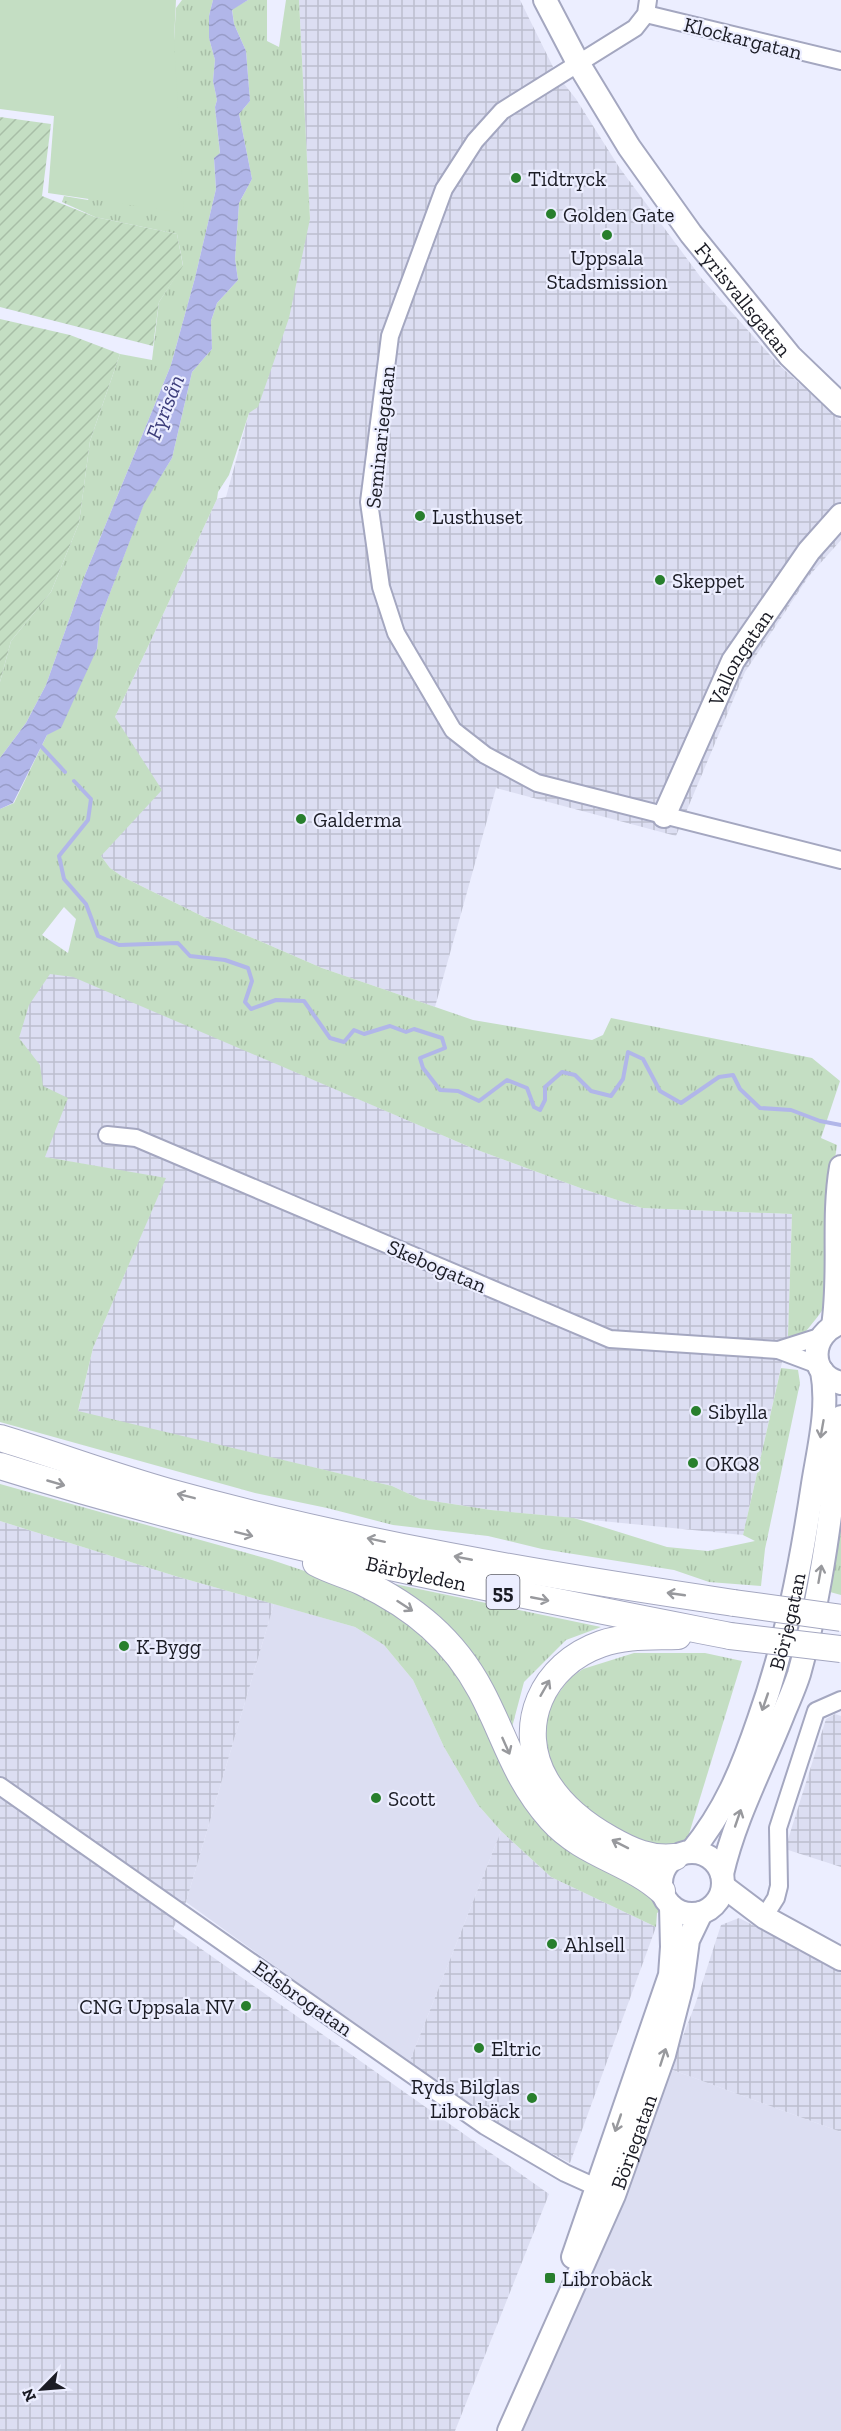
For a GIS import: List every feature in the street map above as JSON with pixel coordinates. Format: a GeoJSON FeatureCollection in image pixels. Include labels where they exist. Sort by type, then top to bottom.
{"type":"FeatureCollection","features":[{"type":"Feature","properties":{"kind":"main road","name":"Fyrisvallsgatan"},"geometry":{"type":"LineString","coordinates":[[545,0],[578,63],[629,147],[691,234],[795,362],[841,405]]}},
{"type":"Feature","properties":{"kind":"main road","name":"Vallongatan"},"geometry":{"type":"LineString","coordinates":[[664,816],[733,661],[809,551],[841,515]]}},
{"type":"Feature","properties":{"kind":"main road"},"geometry":{"type":"LineString","coordinates":[[832,1328],[837,1293],[837,1216],[841,1167]]}},
{"type":"Feature","properties":{"kind":"main road","name":"Börjegatan"},"geometry":{"type":"LineString","coordinates":[[683,1855],[727,1800],[744,1762],[776,1671],[798,1575],[826,1401],[827,1373],[816,1350],[832,1328]]}},
{"type":"Feature","properties":{"kind":"main road","name":"Börjegatan"},"geometry":{"type":"LineString","coordinates":[[509,2431],[539,2364],[605,2191],[664,2055],[682,1985],[688,1940],[716,1894],[742,1807],[774,1738],[799,1675],[819,1578],[836,1469],[841,1417]]}},
{"type":"Feature","properties":{"kind":"main road","name":"Bärbyleden"},"geometry":{"type":"LineString","coordinates":[[0,1438],[168,1491],[301,1525],[573,1580],[841,1618]]}},
{"type":"Feature","properties":{"kind":"main road","name":"Bärbyleden"},"geometry":{"type":"LineString","coordinates":[[0,1466],[157,1512],[277,1542],[478,1587],[730,1635],[841,1648]]}},
{"type":"Feature","properties":{"kind":"main road"},"geometry":{"type":"LineString","coordinates":[[277,1542],[318,1565],[403,1604],[434,1627],[457,1653],[472,1676],[518,1772],[540,1806],[554,1822],[590,1850],[640,1874],[680,1912],[691,1914],[716,1894]]}},
{"type":"Feature","properties":{"kind":"main road"},"geometry":{"type":"LineString","coordinates":[[716,1894],[710,1858],[683,1855],[662,1859],[646,1855],[618,1843],[586,1824],[554,1792],[545,1779],[534,1744],[536,1714],[540,1697],[552,1677],[573,1657],[600,1644],[634,1637],[730,1635]]}},
{"type":"Feature","properties":{"kind":"main road"},"geometry":{"type":"LineString","coordinates":[[667,1898],[663,1872],[683,1855]]}},
{"type":"Feature","properties":{"kind":"main road"},"geometry":{"type":"LineString","coordinates":[[716,1894],[765,1917],[841,1959]]}},
{"type":"Feature","properties":{"kind":"main road","name":"Börjegatan"},"geometry":{"type":"LineString","coordinates":[[605,2191],[670,1975],[672,1947],[667,1898]]}},
{"type":"Feature","properties":{"kind":"street","name":"Seminariegatan"},"geometry":{"type":"LineString","coordinates":[[647,7],[634,28],[502,111],[475,141],[444,189],[390,336],[369,502],[381,587],[396,633],[453,730],[485,755],[537,783],[841,860]]}},
{"type":"Feature","properties":{"kind":"street","name":"Klockargatan"},"geometry":{"type":"LineString","coordinates":[[647,7],[841,62]]}},
{"type":"Feature","properties":{"kind":"street","name":"Skebogatan"},"geometry":{"type":"LineString","coordinates":[[107,1135],[136,1138],[610,1339],[778,1350],[827,1373]]}},
{"type":"Feature","properties":{"kind":"street","name":"Skebogatan"},"geometry":{"type":"LineString","coordinates":[[778,1350],[832,1328]]}},
{"type":"Feature","properties":{"kind":"street"},"geometry":{"type":"LineString","coordinates":[[765,1917],[776,1898],[779,1886],[778,1828],[816,1711],[841,1700]]}},
{"type":"Feature","properties":{"kind":"street","name":"Edsbrogatan"},"geometry":{"type":"LineString","coordinates":[[0,1786],[485,2126],[565,2173],[605,2191]]}},
{"type":"Feature","properties":{"kind":"shaded area"},"geometry":{"type":"Polygon","coordinates":[[[299,0],[520,0],[557,75],[576,99],[619,167],[702,279],[778,364],[841,421],[841,540],[809,576],[745,672],[676,836],[496,788],[435,1007],[322,968],[204,917],[123,877],[110,868],[101,856],[115,717],[217,499],[226,497],[249,413],[310,219],[299,0]]]}},
{"type":"Feature","properties":{"kind":"shaded area"},"geometry":{"type":"Polygon","coordinates":[[[36,960],[472,1148],[583,1189],[642,1208],[792,1214],[788,1336],[743,1535],[491,1510],[420,1499],[392,1486],[78,1412],[93,1348],[165,1179],[45,1157],[0,1012],[36,960]]]}},
{"type":"Feature","properties":{"kind":"shaded area","name":"Librobäck"},"geometry":{"type":"Polygon","coordinates":[[[0,1521],[175,1576],[274,1604],[186,1902],[173,1929],[549,2194],[455,2431],[0,2431],[0,1521]]]}},
{"type":"Feature","properties":{"kind":"shaded area"},"geometry":{"type":"Polygon","coordinates":[[[274,1604],[355,1627],[384,1645],[413,1680],[444,1747],[478,1805],[501,1831],[409,2063],[186,1902],[274,1604]]]}},
{"type":"Feature","properties":{"kind":"shaded area"},"geometry":{"type":"Polygon","coordinates":[[[835,1714],[841,1716],[841,1867],[785,1849],[826,1719],[835,1714]]]}},
{"type":"Feature","properties":{"kind":"shaded area"},"geometry":{"type":"Polygon","coordinates":[[[501,1831],[551,1877],[656,1927],[570,2163],[468,2109],[409,2063],[501,1831]]]}},
{"type":"Feature","properties":{"kind":"shaded area"},"geometry":{"type":"Polygon","coordinates":[[[739,1918],[841,1969],[841,2132],[670,2069],[695,2005],[721,1925],[739,1918]]]}},
{"type":"Feature","properties":{"kind":"shaded area"},"geometry":{"type":"Polygon","coordinates":[[[670,2069],[841,2132],[841,2431],[523,2431],[614,2222],[670,2069]]]}},
{"type":"Feature","properties":{"kind":"green space"},"geometry":{"type":"Polygon","coordinates":[[[0,0],[176,0],[174,40],[184,213],[48,193],[54,116],[0,109],[0,0]]]}},
{"type":"Feature","properties":{"kind":"green space"},"geometry":{"type":"Polygon","coordinates":[[[182,0],[213,0],[209,16],[209,38],[215,60],[213,81],[217,100],[215,107],[220,154],[214,159],[216,189],[195,278],[171,365],[85,575],[46,685],[26,723],[0,758],[0,682],[11,641],[51,592],[79,523],[90,441],[120,354],[152,360],[159,302],[183,265],[177,234],[95,217],[62,202],[64,196],[88,200],[174,40],[176,8],[182,0]]]}},
{"type":"Feature","properties":{"kind":"green space"},"geometry":{"type":"Polygon","coordinates":[[[248,0],[267,0],[267,41],[279,47],[286,0],[299,0],[310,219],[289,318],[258,407],[249,413],[229,475],[218,492],[217,499],[115,717],[162,790],[101,856],[110,868],[123,877],[204,917],[322,968],[473,1020],[592,1040],[603,1035],[611,1018],[812,1058],[840,1081],[821,1138],[837,1145],[828,1207],[827,1300],[820,1314],[803,1335],[788,1336],[792,1214],[642,1208],[583,1189],[472,1148],[73,977],[50,974],[29,1005],[19,1038],[40,1065],[43,1086],[68,1098],[45,1157],[166,1178],[93,1348],[78,1411],[392,1486],[420,1499],[491,1510],[574,1518],[667,1547],[708,1551],[755,1541],[743,1535],[781,1368],[798,1370],[800,1383],[765,1549],[761,1586],[709,1582],[674,1570],[542,1549],[488,1536],[393,1525],[255,1493],[0,1422],[0,809],[14,803],[47,735],[97,649],[100,619],[144,503],[172,458],[192,372],[212,349],[211,321],[217,303],[238,280],[235,259],[239,203],[252,179],[239,114],[250,101],[246,51],[234,24],[232,9],[248,0]],[[64,907],[42,935],[68,953],[76,919],[64,907]]]}},
{"type":"Feature","properties":{"kind":"green space"},"geometry":{"type":"Polygon","coordinates":[[[0,117],[51,124],[42,196],[95,217],[177,234],[183,266],[159,302],[153,346],[0,307],[0,117]]]}},
{"type":"Feature","properties":{"kind":"green space"},"geometry":{"type":"Polygon","coordinates":[[[0,319],[70,335],[120,354],[90,441],[79,523],[51,592],[11,641],[0,682],[0,319]]]}},
{"type":"Feature","properties":{"kind":"green space"},"geometry":{"type":"Polygon","coordinates":[[[0,1484],[272,1560],[343,1584],[407,1619],[450,1658],[482,1720],[657,1894],[664,1908],[657,1913],[656,1927],[551,1877],[501,1831],[478,1805],[444,1747],[413,1680],[384,1645],[355,1627],[175,1576],[0,1521],[0,1484]]]}},
{"type":"Feature","properties":{"kind":"green space"},"geometry":{"type":"Polygon","coordinates":[[[841,1515],[841,1595],[830,1592],[841,1515]]]}},
{"type":"Feature","properties":{"kind":"green space"},"geometry":{"type":"Polygon","coordinates":[[[385,1582],[601,1627],[566,1640],[524,1682],[511,1731],[385,1582]]]}},
{"type":"Feature","properties":{"kind":"green space"},"geometry":{"type":"Polygon","coordinates":[[[634,1653],[705,1653],[742,1661],[685,1847],[665,1852],[639,1844],[584,1811],[553,1774],[544,1728],[552,1702],[570,1678],[583,1669],[634,1653]]]}},
{"type":"Feature","properties":{"kind":"water","name":"Fyrisån"},"geometry":{"type":"Polygon","coordinates":[[[213,0],[248,0],[232,10],[234,24],[246,51],[250,101],[239,114],[252,179],[239,203],[235,259],[238,280],[217,303],[211,321],[212,349],[192,372],[172,458],[144,504],[100,619],[97,649],[61,728],[47,735],[13,803],[0,809],[0,758],[26,723],[46,685],[85,575],[171,365],[195,278],[216,189],[214,158],[220,153],[215,107],[217,100],[213,81],[215,60],[209,38],[209,16],[213,0]]]}},
{"type":"Feature","properties":{"kind":"waterway","name":"Librobäck"},"geometry":{"type":"LineString","coordinates":[[39,744],[65,772]]}},
{"type":"Feature","properties":{"kind":"waterway"},"geometry":{"type":"LineString","coordinates":[[74,781],[91,799],[88,820],[59,856],[64,879],[86,904],[98,936],[119,945],[178,943],[190,956],[225,960],[248,968],[252,981],[245,1002],[251,1009],[276,1000],[304,1001],[330,1038],[344,1042],[354,1030],[364,1034],[390,1026],[406,1032],[414,1029],[442,1038],[445,1048],[420,1058],[423,1068],[440,1090],[458,1091],[479,1101],[507,1080],[527,1088],[534,1107],[540,1110],[545,1100],[545,1087],[562,1072],[575,1075],[591,1091],[611,1096],[623,1079],[628,1052],[643,1059],[660,1091],[681,1103],[719,1077],[733,1075],[740,1089],[760,1108],[791,1110],[820,1121],[841,1125]]}},
{"type":"Feature","properties":{"kind":"place","name":"Tidtryck"},"geometry":{"type":"Point","coordinates":[516,178]}},
{"type":"Feature","properties":{"kind":"place","name":"Golden Gate"},"geometry":{"type":"Point","coordinates":[551,214]}},
{"type":"Feature","properties":{"kind":"place","name":"Uppsala Stadsmission"},"geometry":{"type":"Point","coordinates":[607,235]}},
{"type":"Feature","properties":{"kind":"place","name":"Lusthuset"},"geometry":{"type":"Point","coordinates":[420,516]}},
{"type":"Feature","properties":{"kind":"place","name":"Skeppet"},"geometry":{"type":"Point","coordinates":[660,580]}},
{"type":"Feature","properties":{"kind":"place","name":"Galderma"},"geometry":{"type":"Point","coordinates":[301,819]}},
{"type":"Feature","properties":{"kind":"place","name":"Sibylla"},"geometry":{"type":"Point","coordinates":[696,1411]}},
{"type":"Feature","properties":{"kind":"place","name":"OKQ8"},"geometry":{"type":"Point","coordinates":[693,1463]}},
{"type":"Feature","properties":{"kind":"place","name":"K-Bygg"},"geometry":{"type":"Point","coordinates":[124,1646]}},
{"type":"Feature","properties":{"kind":"place","name":"Scott"},"geometry":{"type":"Point","coordinates":[376,1798]}},
{"type":"Feature","properties":{"kind":"place","name":"Ahlsell"},"geometry":{"type":"Point","coordinates":[552,1944]}},
{"type":"Feature","properties":{"kind":"place","name":"CNG Uppsala NV"},"geometry":{"type":"Point","coordinates":[246,2006]}},
{"type":"Feature","properties":{"kind":"place","name":"Eltric"},"geometry":{"type":"Point","coordinates":[479,2048]}},
{"type":"Feature","properties":{"kind":"place","name":"Ryds Bilglas Librobäck"},"geometry":{"type":"Point","coordinates":[532,2098]}},
{"type":"Feature","properties":{"kind":"place","name":"Librobäck"},"geometry":{"type":"Point","coordinates":[550,2278]}}]}
